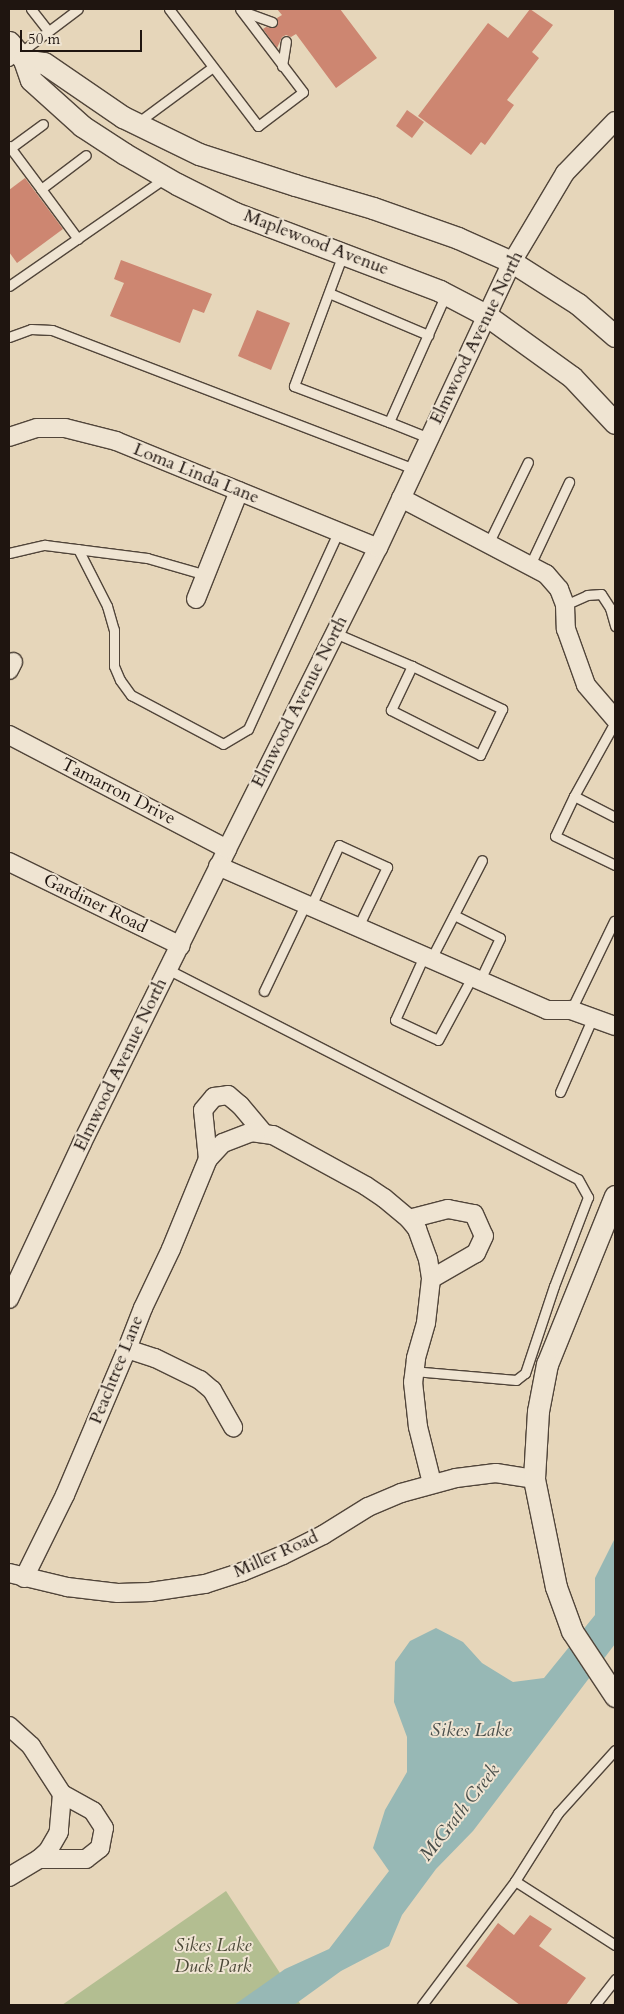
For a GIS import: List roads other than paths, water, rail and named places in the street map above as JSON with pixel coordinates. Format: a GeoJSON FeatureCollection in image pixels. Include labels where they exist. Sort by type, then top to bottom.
{"type":"FeatureCollection","features":[{"type":"Feature","properties":{"kind":"street"},"geometry":{"type":"LineString","coordinates":[[15,54],[44,63],[136,124],[199,154],[295,186],[373,208],[458,238],[512,262],[572,300],[615,336]]}},
{"type":"Feature","properties":{"kind":"street","name":"Maplewood Avenue"},"geometry":{"type":"LineString","coordinates":[[15,54],[31,80],[82,126],[166,178],[235,212],[446,294],[486,315],[572,377],[615,423]]}},
{"type":"Feature","properties":{"kind":"street","name":"Elmwood Avenue North"},"geometry":{"type":"LineString","coordinates":[[9,1299],[82,1143],[181,946],[218,866],[378,548],[512,262],[565,173],[615,121]]}},
{"type":"Feature","properties":{"kind":"street","name":"Loma Linda Lane"},"geometry":{"type":"LineString","coordinates":[[9,437],[37,428],[65,428],[116,442],[378,548]]}},
{"type":"Feature","properties":{"kind":"street"},"geometry":{"type":"LineString","coordinates":[[196,599],[239,491]]}},
{"type":"Feature","properties":{"kind":"street"},"geometry":{"type":"LineString","coordinates":[[401,498],[546,574],[559,589],[565,605],[566,629],[586,685],[615,721]]}},
{"type":"Feature","properties":{"kind":"street","name":"Tamarron Drive"},"geometry":{"type":"LineString","coordinates":[[9,736],[227,849]]}},
{"type":"Feature","properties":{"kind":"street","name":"Gardiner Road"},"geometry":{"type":"LineString","coordinates":[[9,862],[181,946]]}},
{"type":"Feature","properties":{"kind":"street"},"geometry":{"type":"LineString","coordinates":[[218,866],[547,1010],[571,1010],[615,1026]]}},
{"type":"Feature","properties":{"kind":"street","name":"Peachtree Lane"},"geometry":{"type":"LineString","coordinates":[[208,1159],[203,1110],[214,1097],[228,1096],[240,1104],[263,1132]]}},
{"type":"Feature","properties":{"kind":"street","name":"Peachtree Lane"},"geometry":{"type":"LineString","coordinates":[[16,1576],[65,1495],[208,1159],[223,1143],[236,1136],[251,1132],[263,1132],[273,1135],[366,1186],[409,1219],[417,1229],[428,1259],[431,1279],[426,1323],[413,1382],[418,1427],[432,1483]]}},
{"type":"Feature","properties":{"kind":"street"},"geometry":{"type":"LineString","coordinates":[[615,1196],[547,1364],[538,1411],[534,1478],[550,1562],[572,1631],[615,1696]]}},
{"type":"Feature","properties":{"kind":"street"},"geometry":{"type":"LineString","coordinates":[[409,1219],[448,1210],[474,1214],[484,1236],[476,1254],[431,1279]]}},
{"type":"Feature","properties":{"kind":"street"},"geometry":{"type":"LineString","coordinates":[[127,1349],[156,1358],[200,1380],[212,1390],[233,1427]]}},
{"type":"Feature","properties":{"kind":"street","name":"Miller Road"},"geometry":{"type":"LineString","coordinates":[[16,1576],[67,1587],[118,1593],[150,1592],[205,1584],[242,1572],[283,1555],[323,1535],[368,1508],[401,1493],[432,1483],[496,1473],[534,1478]]}},
{"type":"Feature","properties":{"kind":"street"},"geometry":{"type":"LineString","coordinates":[[9,1726],[30,1746],[62,1794],[93,1811],[104,1828],[100,1848],[86,1858],[39,1859]]}},
{"type":"Feature","properties":{"kind":"street"},"geometry":{"type":"LineString","coordinates":[[9,1877],[39,1859],[48,1851],[59,1832],[62,1794]]}},
{"type":"Feature","properties":{"kind":"lane"},"geometry":{"type":"LineString","coordinates":[[31,9],[48,31]]}},
{"type":"Feature","properties":{"kind":"lane"},"geometry":{"type":"LineString","coordinates":[[15,54],[78,9]]}},
{"type":"Feature","properties":{"kind":"lane"},"geometry":{"type":"LineString","coordinates":[[169,9],[258,126],[303,92],[241,10]]}},
{"type":"Feature","properties":{"kind":"lane"},"geometry":{"type":"LineString","coordinates":[[241,10],[272,22]]}},
{"type":"Feature","properties":{"kind":"lane"},"geometry":{"type":"LineString","coordinates":[[282,66],[286,41]]}},
{"type":"Feature","properties":{"kind":"lane"},"geometry":{"type":"LineString","coordinates":[[136,124],[214,68]]}},
{"type":"Feature","properties":{"kind":"lane"},"geometry":{"type":"LineString","coordinates":[[42,124],[9,148],[78,239]]}},
{"type":"Feature","properties":{"kind":"lane"},"geometry":{"type":"LineString","coordinates":[[41,189],[86,155]]}},
{"type":"Feature","properties":{"kind":"lane"},"geometry":{"type":"LineString","coordinates":[[9,287],[166,178]]}},
{"type":"Feature","properties":{"kind":"lane"},"geometry":{"type":"LineString","coordinates":[[343,254],[294,386],[429,438]]}},
{"type":"Feature","properties":{"kind":"lane"},"geometry":{"type":"LineString","coordinates":[[329,293],[428,335]]}},
{"type":"Feature","properties":{"kind":"lane"},"geometry":{"type":"LineString","coordinates":[[389,422],[446,294]]}},
{"type":"Feature","properties":{"kind":"lane"},"geometry":{"type":"LineString","coordinates":[[9,338],[31,329],[52,330],[414,470]]}},
{"type":"Feature","properties":{"kind":"lane"},"geometry":{"type":"LineString","coordinates":[[488,544],[528,462]]}},
{"type":"Feature","properties":{"kind":"lane"},"geometry":{"type":"LineString","coordinates":[[530,565],[569,482]]}},
{"type":"Feature","properties":{"kind":"lane"},"geometry":{"type":"LineString","coordinates":[[78,549],[107,606],[114,630],[114,666],[120,680],[131,694],[223,744],[248,729],[338,532]]}},
{"type":"Feature","properties":{"kind":"lane"},"geometry":{"type":"LineString","coordinates":[[9,553],[45,545],[147,558],[206,575]]}},
{"type":"Feature","properties":{"kind":"lane"},"geometry":{"type":"LineString","coordinates":[[565,605],[587,595],[601,594],[610,608],[615,626]]}},
{"type":"Feature","properties":{"kind":"lane"},"geometry":{"type":"LineString","coordinates":[[335,633],[412,666],[502,709],[480,755],[391,710],[412,666]]}},
{"type":"Feature","properties":{"kind":"lane"},"geometry":{"type":"LineString","coordinates":[[615,721],[574,796],[555,836],[615,865]]}},
{"type":"Feature","properties":{"kind":"lane"},"geometry":{"type":"LineString","coordinates":[[574,796],[615,817]]}},
{"type":"Feature","properties":{"kind":"lane"},"geometry":{"type":"LineString","coordinates":[[264,991],[339,845],[386,868],[358,927]]}},
{"type":"Feature","properties":{"kind":"lane"},"geometry":{"type":"LineString","coordinates":[[454,915],[500,938],[438,1040],[395,1020],[428,958],[454,915],[482,860]]}},
{"type":"Feature","properties":{"kind":"lane"},"geometry":{"type":"LineString","coordinates":[[571,1010],[614,921]]}},
{"type":"Feature","properties":{"kind":"lane"},"geometry":{"type":"LineString","coordinates":[[168,970],[578,1179],[588,1197],[554,1286],[525,1373],[516,1380],[414,1371]]}},
{"type":"Feature","properties":{"kind":"lane"},"geometry":{"type":"LineString","coordinates":[[560,1092],[592,1017]]}},
{"type":"Feature","properties":{"kind":"lane"},"geometry":{"type":"LineString","coordinates":[[422,2005],[515,1881],[558,1813],[615,1750]]}},
{"type":"Feature","properties":{"kind":"lane"},"geometry":{"type":"LineString","coordinates":[[515,1881],[615,1945]]}},
{"type":"Feature","properties":{"kind":"lane"},"geometry":{"type":"LineString","coordinates":[[596,2005],[614,1983]]}},
{"type":"Feature","properties":{"kind":"water","name":"Sikes Lake"},"geometry":{"type":"Polygon","coordinates":[[[615,1538],[615,1644],[473,1831],[436,1869],[402,1915],[389,1946],[341,1971],[294,2005],[234,2005],[285,1969],[329,1949],[389,1871],[373,1848],[385,1810],[407,1772],[407,1737],[394,1702],[395,1662],[410,1641],[436,1628],[463,1642],[482,1663],[513,1682],[544,1678],[595,1615],[595,1578],[615,1538]]]}},
{"type":"Feature","properties":{"kind":"water label","name":"McGrath Creek"},"geometry":{"type":"Point","coordinates":[460,1813]}},
{"type":"Feature","properties":{"kind":"park label","name":"Sikes Lake Duck Park"},"geometry":{"type":"Point","coordinates":[213,1957]}}]}
